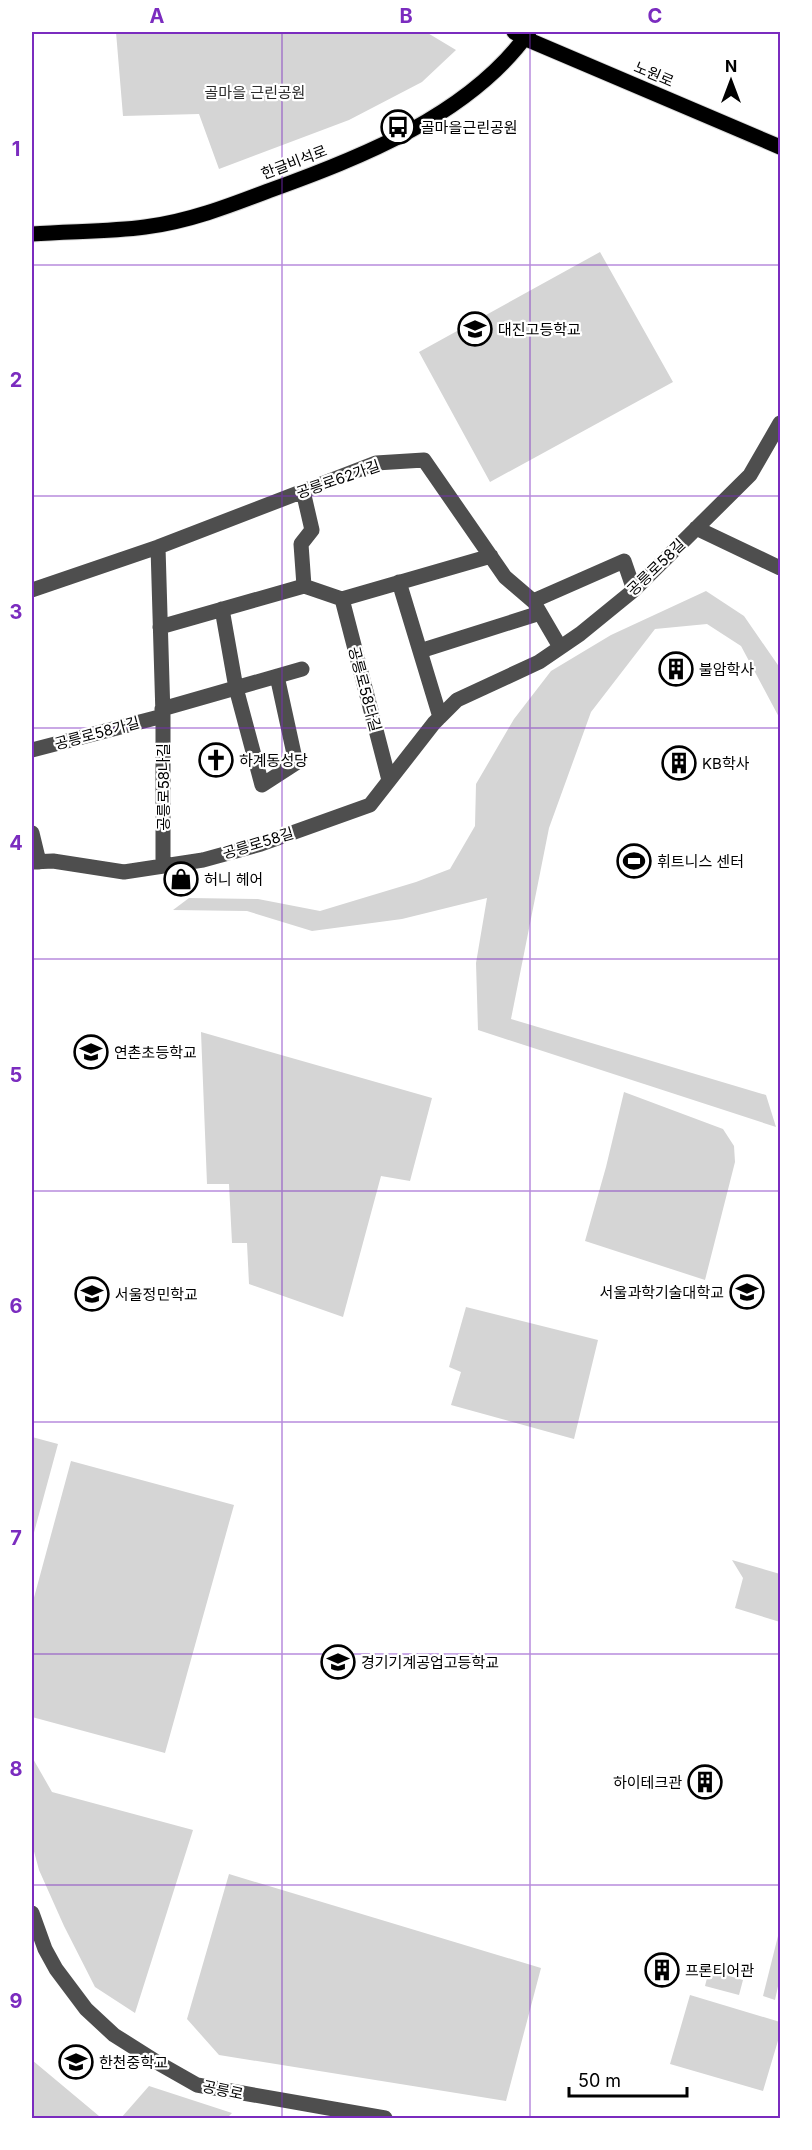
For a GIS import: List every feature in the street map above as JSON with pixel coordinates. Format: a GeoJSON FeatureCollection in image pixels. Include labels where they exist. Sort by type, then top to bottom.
{"type":"FeatureCollection","features":[{"type":"Feature","properties":{"kind":"main road","name":"노원로"},"geometry":{"type":"LineString","coordinates":[[522,34],[780,147]]}},
{"type":"Feature","properties":{"kind":"main road","name":"한글비석로"},"geometry":{"type":"LineString","coordinates":[[32,234],[146,227],[227,207],[334,167],[397,137],[446,109],[485,81],[522,34]]}},
{"type":"Feature","properties":{"kind":"street","name":"공릉로58길"},"geometry":{"type":"LineString","coordinates":[[35,862],[53,861],[124,872],[203,860],[261,844],[370,805],[440,717],[457,700],[539,662],[634,590],[750,475],[780,423]]}},
{"type":"Feature","properties":{"kind":"street","name":"공릉로62가길"},"geometry":{"type":"LineString","coordinates":[[32,590],[158,547],[376,463],[424,460],[505,576],[537,607],[560,648]]}},
{"type":"Feature","properties":{"kind":"street"},"geometry":{"type":"LineString","coordinates":[[303,491],[312,530],[301,544],[304,586]]}},
{"type":"Feature","properties":{"kind":"street"},"geometry":{"type":"LineString","coordinates":[[696,528],[780,568]]}},
{"type":"Feature","properties":{"kind":"street","name":"공릉로58나길"},"geometry":{"type":"LineString","coordinates":[[158,547],[163,712],[163,866]]}},
{"type":"Feature","properties":{"kind":"street"},"geometry":{"type":"LineString","coordinates":[[160,627],[304,586],[342,598],[491,556]]}},
{"type":"Feature","properties":{"kind":"street"},"geometry":{"type":"LineString","coordinates":[[420,651],[537,607],[624,561],[634,590]]}},
{"type":"Feature","properties":{"kind":"street"},"geometry":{"type":"LineString","coordinates":[[399,582],[440,717]]}},
{"type":"Feature","properties":{"kind":"street","name":"공릉로58다길"},"geometry":{"type":"LineString","coordinates":[[342,598],[389,780]]}},
{"type":"Feature","properties":{"kind":"street"},"geometry":{"type":"LineString","coordinates":[[222,609],[236,688],[262,786],[296,764],[277,676]]}},
{"type":"Feature","properties":{"kind":"street"},"geometry":{"type":"LineString","coordinates":[[163,712],[302,669]]}},
{"type":"Feature","properties":{"kind":"street","name":"공릉로58가길"},"geometry":{"type":"LineString","coordinates":[[32,750],[163,712]]}},
{"type":"Feature","properties":{"kind":"street"},"geometry":{"type":"LineString","coordinates":[[32,833],[35,862]]}},
{"type":"Feature","properties":{"kind":"street","name":"공릉로"},"geometry":{"type":"LineString","coordinates":[[32,1913],[45,1949],[56,1969],[86,2009],[114,2035],[160,2064],[197,2085],[385,2118]]}},
{"type":"Feature","properties":{"kind":"green space","name":"골마을 근린공원"},"geometry":{"type":"Polygon","coordinates":[[[116,32],[426,32],[456,50],[422,82],[349,120],[219,169],[199,114],[123,116],[116,32]]]}},
{"type":"Feature","properties":{"kind":"green space"},"geometry":{"type":"Polygon","coordinates":[[[600,252],[673,382],[490,482],[419,352],[600,252]]]}},
{"type":"Feature","properties":{"kind":"green space"},"geometry":{"type":"Polygon","coordinates":[[[706,591],[744,616],[780,668],[780,719],[741,646],[707,624],[655,629],[591,712],[549,828],[511,1019],[766,1095],[776,1127],[478,1030],[476,963],[487,898],[402,919],[312,931],[247,911],[173,910],[189,898],[258,899],[320,911],[416,882],[450,869],[475,826],[476,784],[514,719],[551,671],[611,635],[706,591]]]}},
{"type":"Feature","properties":{"kind":"green space"},"geometry":{"type":"Polygon","coordinates":[[[201,1032],[432,1098],[410,1181],[381,1176],[343,1317],[249,1284],[247,1243],[232,1243],[229,1184],[207,1184],[201,1032]]]}},
{"type":"Feature","properties":{"kind":"green space"},"geometry":{"type":"Polygon","coordinates":[[[624,1092],[723,1129],[734,1146],[735,1162],[705,1280],[585,1241],[624,1092]]]}},
{"type":"Feature","properties":{"kind":"green space"},"geometry":{"type":"Polygon","coordinates":[[[466,1307],[598,1340],[574,1439],[451,1405],[461,1372],[449,1367],[466,1307]]]}},
{"type":"Feature","properties":{"kind":"green space"},"geometry":{"type":"Polygon","coordinates":[[[32,1437],[58,1444],[32,1540],[32,1437]]]}},
{"type":"Feature","properties":{"kind":"green space"},"geometry":{"type":"Polygon","coordinates":[[[71,1461],[234,1505],[165,1753],[32,1717],[32,1605],[71,1461]]]}},
{"type":"Feature","properties":{"kind":"green space"},"geometry":{"type":"Polygon","coordinates":[[[732,1560],[780,1574],[780,1622],[735,1608],[743,1578],[732,1560]]]}},
{"type":"Feature","properties":{"kind":"green space"},"geometry":{"type":"Polygon","coordinates":[[[32,1757],[52,1792],[193,1830],[135,2013],[95,1987],[39,1870],[32,1844],[32,1757]]]}},
{"type":"Feature","properties":{"kind":"green space"},"geometry":{"type":"Polygon","coordinates":[[[229,1874],[541,1968],[506,2101],[219,2055],[187,2019],[229,1874]]]}},
{"type":"Feature","properties":{"kind":"green space"},"geometry":{"type":"Polygon","coordinates":[[[779,1932],[780,1977],[775,2000],[763,1996],[779,1932]]]}},
{"type":"Feature","properties":{"kind":"green space"},"geometry":{"type":"Polygon","coordinates":[[[709,1970],[743,1980],[739,1995],[705,1986],[709,1970]]]}},
{"type":"Feature","properties":{"kind":"green space"},"geometry":{"type":"Polygon","coordinates":[[[690,1995],[780,2022],[780,2034],[763,2091],[670,2064],[690,1995]]]}},
{"type":"Feature","properties":{"kind":"green space"},"geometry":{"type":"Polygon","coordinates":[[[32,2060],[99,2116],[97,2118],[32,2118],[32,2060]]]}},
{"type":"Feature","properties":{"kind":"green space"},"geometry":{"type":"Polygon","coordinates":[[[149,2086],[232,2113],[227,2118],[121,2118],[149,2086]]]}},
{"type":"Feature","properties":{"kind":"place","name":"골마을근린공원"},"geometry":{"type":"Point","coordinates":[398,127]}},
{"type":"Feature","properties":{"kind":"place","name":"대진고등학교"},"geometry":{"type":"Point","coordinates":[475,329]}},
{"type":"Feature","properties":{"kind":"place","name":"불암학사"},"geometry":{"type":"Point","coordinates":[676,669]}},
{"type":"Feature","properties":{"kind":"place","name":"하계동성당"},"geometry":{"type":"Point","coordinates":[216,760]}},
{"type":"Feature","properties":{"kind":"place","name":"KB학사"},"geometry":{"type":"Point","coordinates":[679,763]}},
{"type":"Feature","properties":{"kind":"place","name":"휘트니스 센터"},"geometry":{"type":"Point","coordinates":[634,861]}},
{"type":"Feature","properties":{"kind":"place","name":"허니 헤어"},"geometry":{"type":"Point","coordinates":[181,879]}},
{"type":"Feature","properties":{"kind":"place","name":"연촌초등학교"},"geometry":{"type":"Point","coordinates":[91,1052]}},
{"type":"Feature","properties":{"kind":"place","name":"서울과학기술대학교"},"geometry":{"type":"Point","coordinates":[747,1292]}},
{"type":"Feature","properties":{"kind":"place","name":"서울정민학교"},"geometry":{"type":"Point","coordinates":[92,1294]}},
{"type":"Feature","properties":{"kind":"place","name":"경기기계공업고등학교"},"geometry":{"type":"Point","coordinates":[338,1662]}},
{"type":"Feature","properties":{"kind":"place","name":"하이테크관"},"geometry":{"type":"Point","coordinates":[705,1782]}},
{"type":"Feature","properties":{"kind":"place","name":"프론티어관"},"geometry":{"type":"Point","coordinates":[662,1970]}},
{"type":"Feature","properties":{"kind":"place","name":"한천중학교"},"geometry":{"type":"Point","coordinates":[76,2062]}}]}
